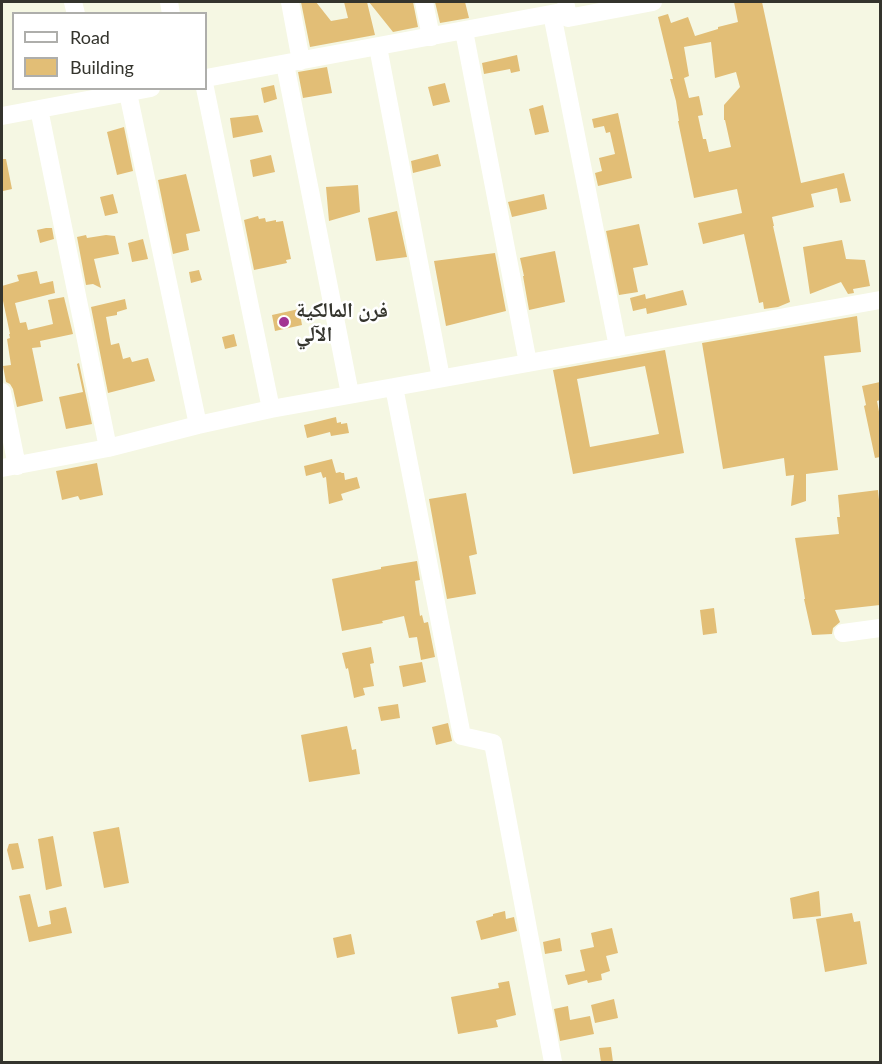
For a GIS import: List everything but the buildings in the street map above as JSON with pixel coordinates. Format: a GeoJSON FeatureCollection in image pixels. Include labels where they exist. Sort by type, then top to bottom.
{"type":"FeatureCollection","features":[{"type":"Feature","properties":{"kind":"street"},"geometry":{"type":"LineString","coordinates":[[290,2],[293,62],[350,394]]}},
{"type":"Feature","properties":{"kind":"street"},"geometry":{"type":"LineString","coordinates":[[424,2],[430,37]]}},
{"type":"Feature","properties":{"kind":"street"},"geometry":{"type":"LineString","coordinates":[[562,9],[568,18],[652,2]]}},
{"type":"Feature","properties":{"kind":"street"},"geometry":{"type":"LineString","coordinates":[[207,78],[464,31],[562,9]]}},
{"type":"Feature","properties":{"kind":"street"},"geometry":{"type":"LineString","coordinates":[[562,9],[618,346]]}},
{"type":"Feature","properties":{"kind":"street"},"geometry":{"type":"LineString","coordinates":[[464,31],[528,363]]}},
{"type":"Feature","properties":{"kind":"street"},"geometry":{"type":"LineString","coordinates":[[378,46],[441,378]]}},
{"type":"Feature","properties":{"kind":"street"},"geometry":{"type":"LineString","coordinates":[[2,116],[39,109],[90,94],[128,93],[142,90]]}},
{"type":"Feature","properties":{"kind":"street"},"geometry":{"type":"LineString","coordinates":[[205,90],[271,409]]}},
{"type":"Feature","properties":{"kind":"street"},"geometry":{"type":"LineString","coordinates":[[128,93],[198,425]]}},
{"type":"Feature","properties":{"kind":"street"},"geometry":{"type":"LineString","coordinates":[[39,109],[108,448]]}},
{"type":"Feature","properties":{"kind":"street"},"geometry":{"type":"LineString","coordinates":[[2,392],[9,467],[108,448],[271,409],[880,300]]}},
{"type":"Feature","properties":{"kind":"street"},"geometry":{"type":"LineString","coordinates":[[394,387],[462,736],[493,743],[553,1062]]}},
{"type":"Feature","properties":{"kind":"street"},"geometry":{"type":"LineString","coordinates":[[843,633],[880,627]]}},
{"type":"Feature","properties":{"kind":"place","name":"فرن المالكية الآلي"},"geometry":{"type":"Point","coordinates":[284,322]}}]}
